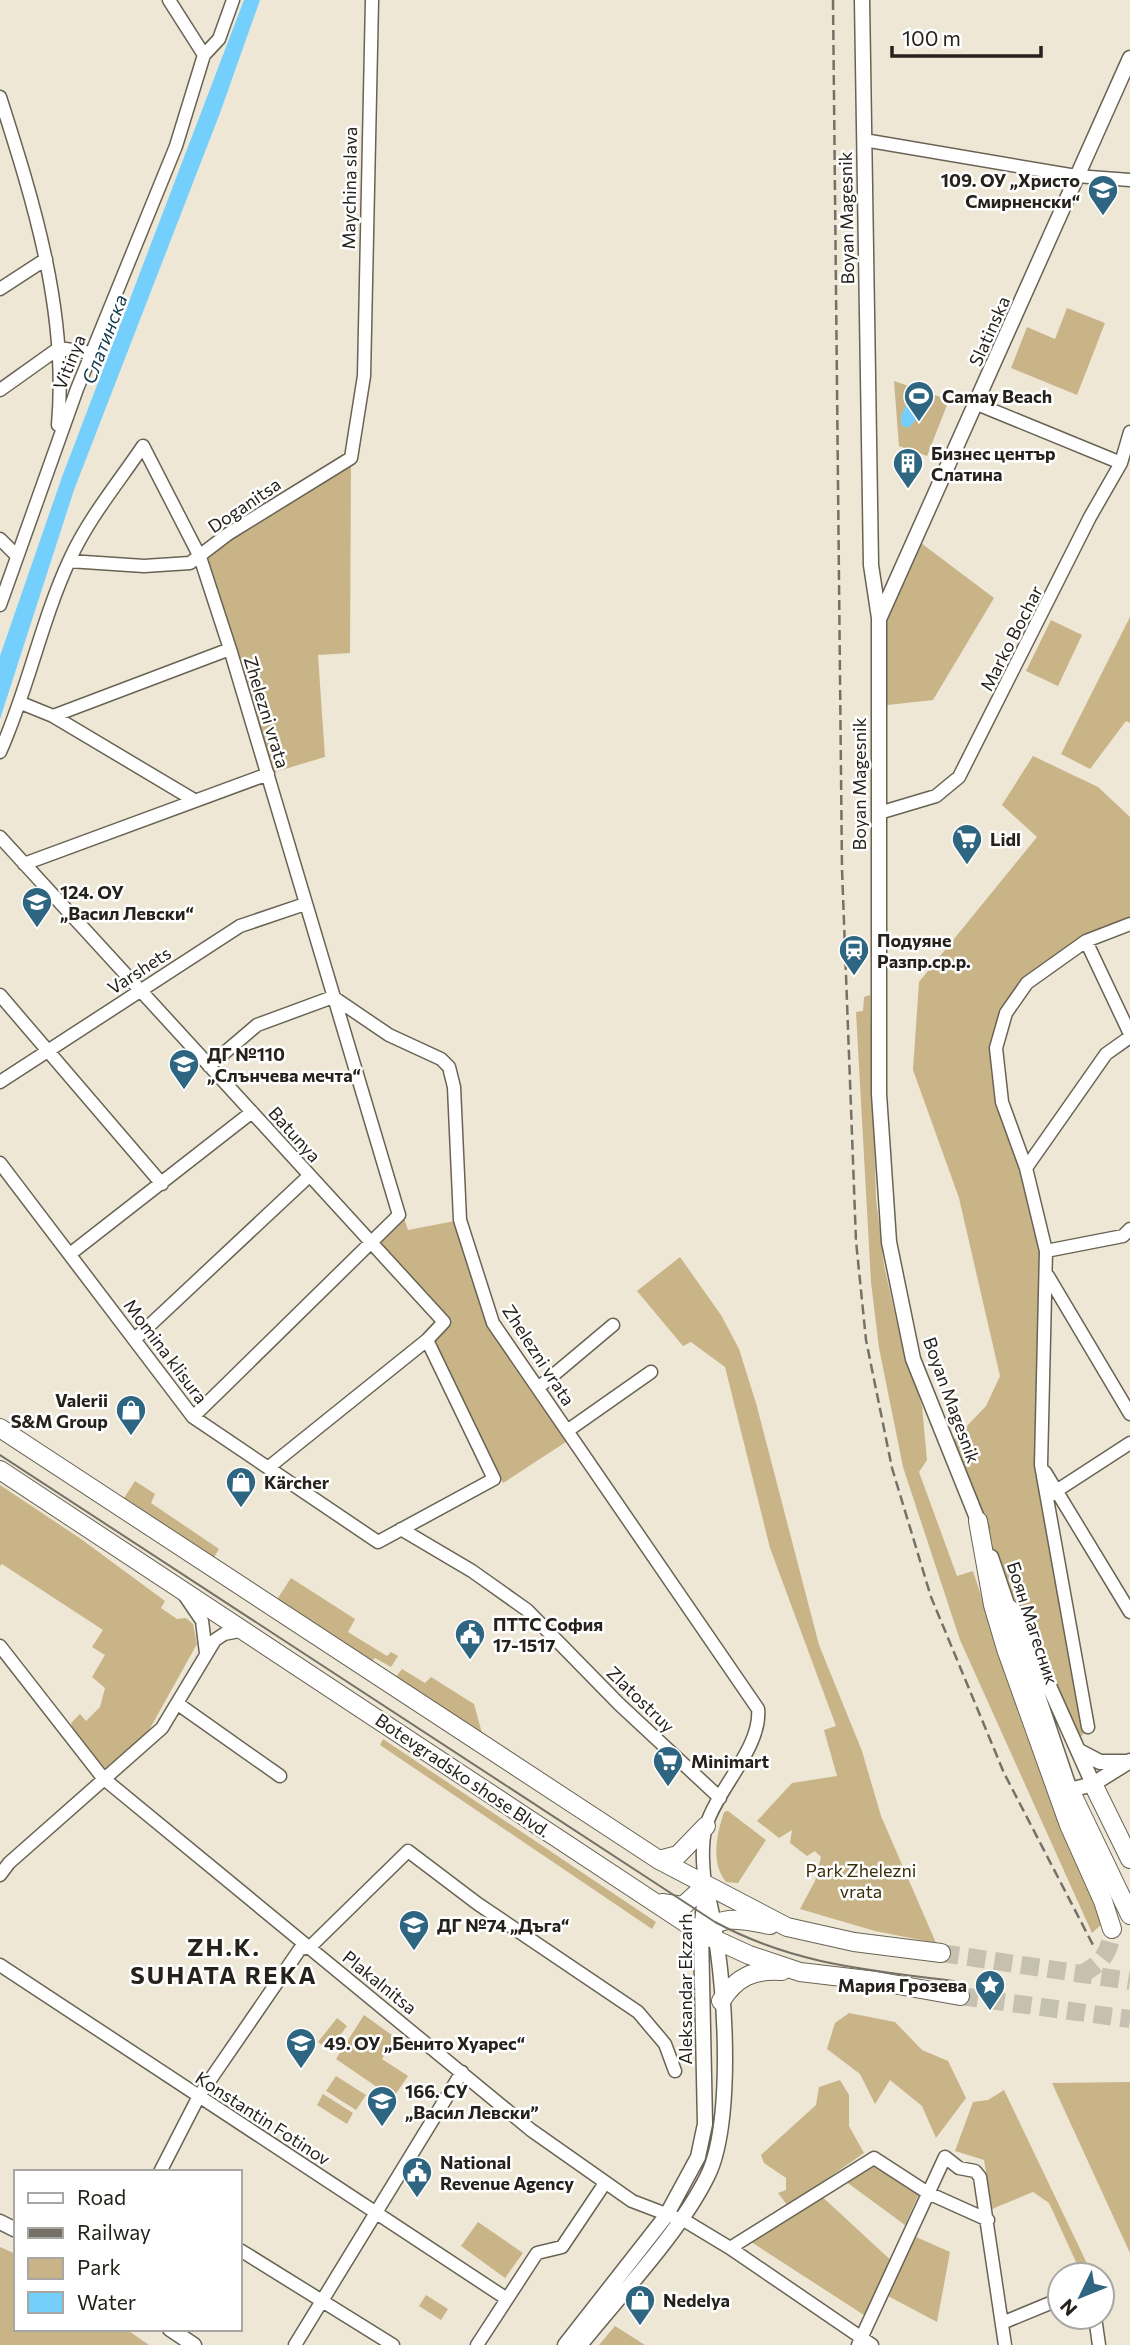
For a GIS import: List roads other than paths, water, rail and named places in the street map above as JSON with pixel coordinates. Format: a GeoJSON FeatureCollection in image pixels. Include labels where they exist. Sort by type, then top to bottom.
{"type":"FeatureCollection","features":[{"type":"Feature","properties":{"kind":"main road","name":"Botevgradsko shose Blvd."},"geometry":{"type":"LineString","coordinates":[[0,1428],[659,1860],[787,1927],[855,1942],[941,1953]]}},
{"type":"Feature","properties":{"kind":"main road","name":"Botevgradsko shose Blvd."},"geometry":{"type":"LineString","coordinates":[[0,1470],[646,1897],[711,1932],[800,1972],[876,1981],[960,1996]]}},
{"type":"Feature","properties":{"kind":"main road"},"geometry":{"type":"LineString","coordinates":[[978,1521],[1008,1614],[1047,1767],[1112,1929]]}},
{"type":"Feature","properties":{"kind":"main road"},"geometry":{"type":"LineString","coordinates":[[1093,1784],[1130,1858]]}},
{"type":"Feature","properties":{"kind":"main road"},"geometry":{"type":"LineString","coordinates":[[1070,1790],[1130,1915]]}},
{"type":"Feature","properties":{"kind":"main road"},"geometry":{"type":"LineString","coordinates":[[659,1860],[678,1855],[706,1826]]}},
{"type":"Feature","properties":{"kind":"main road"},"geometry":{"type":"LineString","coordinates":[[646,1897],[675,1907],[683,1906],[705,1885]]}},
{"type":"Feature","properties":{"kind":"main road"},"geometry":{"type":"LineString","coordinates":[[711,1932],[730,1918],[787,1927]]}},
{"type":"Feature","properties":{"kind":"main road"},"geometry":{"type":"LineString","coordinates":[[721,2001],[731,1986],[749,1974],[770,1970],[800,1972]]}},
{"type":"Feature","properties":{"kind":"street"},"geometry":{"type":"LineString","coordinates":[[170,0],[204,55]]}},
{"type":"Feature","properties":{"kind":"street","name":"Vitinya"},"geometry":{"type":"LineString","coordinates":[[0,605],[91,354],[176,146],[204,55],[219,39],[233,0]]}},
{"type":"Feature","properties":{"kind":"street","name":"Maychina slava"},"geometry":{"type":"LineString","coordinates":[[364,376],[366,167],[372,0]]}},
{"type":"Feature","properties":{"kind":"street","name":"Boyan Magesnik"},"geometry":{"type":"LineString","coordinates":[[862,0],[871,565],[879,618],[879,1094],[889,1242],[913,1359],[989,1551]]}},
{"type":"Feature","properties":{"kind":"street","name":"Slatinska"},"geometry":{"type":"LineString","coordinates":[[879,618],[913,537],[977,404],[1076,176],[1125,78],[1130,58]]}},
{"type":"Feature","properties":{"kind":"street"},"geometry":{"type":"LineString","coordinates":[[0,97],[25,175],[46,259],[60,348],[57,443]]}},
{"type":"Feature","properties":{"kind":"street"},"geometry":{"type":"LineString","coordinates":[[864,140],[1076,176],[1130,180]]}},
{"type":"Feature","properties":{"kind":"street"},"geometry":{"type":"LineString","coordinates":[[0,289],[46,259]]}},
{"type":"Feature","properties":{"kind":"street"},"geometry":{"type":"LineString","coordinates":[[0,390],[60,348],[91,354]]}},
{"type":"Feature","properties":{"kind":"street","name":"Doganitsa"},"geometry":{"type":"LineString","coordinates":[[69,561],[182,565],[200,557],[228,534],[351,458],[364,376]]}},
{"type":"Feature","properties":{"kind":"street"},"geometry":{"type":"LineString","coordinates":[[977,404],[1121,463]]}},
{"type":"Feature","properties":{"kind":"street","name":"Marko Bochar"},"geometry":{"type":"LineString","coordinates":[[879,813],[936,796],[959,777],[1090,517],[1121,463],[1130,432]]}},
{"type":"Feature","properties":{"kind":"street","name":"Zhelezni vrata"},"geometry":{"type":"LineString","coordinates":[[69,561],[88,527],[143,446],[200,557],[268,774],[399,1215],[372,1244]]}},
{"type":"Feature","properties":{"kind":"street"},"geometry":{"type":"LineString","coordinates":[[0,539],[17,556]]}},
{"type":"Feature","properties":{"kind":"street"},"geometry":{"type":"LineString","coordinates":[[0,752],[21,703],[69,561]]}},
{"type":"Feature","properties":{"kind":"street"},"geometry":{"type":"LineString","coordinates":[[53,716],[230,649]]}},
{"type":"Feature","properties":{"kind":"street"},"geometry":{"type":"LineString","coordinates":[[21,703],[53,716],[194,800]]}},
{"type":"Feature","properties":{"kind":"street"},"geometry":{"type":"LineString","coordinates":[[24,864],[268,774]]}},
{"type":"Feature","properties":{"kind":"street","name":"Batunya"},"geometry":{"type":"LineString","coordinates":[[0,837],[444,1322],[427,1340]]}},
{"type":"Feature","properties":{"kind":"street","name":"Varshets"},"geometry":{"type":"LineString","coordinates":[[0,1082],[240,926],[305,904]]}},
{"type":"Feature","properties":{"kind":"street"},"geometry":{"type":"LineString","coordinates":[[1087,1727],[1052,1494],[1041,1465],[1046,1251],[1026,1168],[1002,1102],[996,1048],[1000,1030],[1015,997],[1027,983],[1086,940],[1130,924]]}},
{"type":"Feature","properties":{"kind":"street"},"geometry":{"type":"LineString","coordinates":[[1026,1168],[1106,1054],[1130,1036],[1086,940]]}},
{"type":"Feature","properties":{"kind":"street"},"geometry":{"type":"LineString","coordinates":[[0,995],[162,1184]]}},
{"type":"Feature","properties":{"kind":"street"},"geometry":{"type":"LineString","coordinates":[[209,1066],[257,1025],[333,997]]}},
{"type":"Feature","properties":{"kind":"street","name":"Zhelezni vrata"},"geometry":{"type":"LineString","coordinates":[[333,997],[389,1035],[441,1059],[449,1067],[455,1110],[460,1220],[493,1324],[755,1701],[759,1716],[756,1731],[720,1798]]}},
{"type":"Feature","properties":{"kind":"street"},"geometry":{"type":"LineString","coordinates":[[70,1254],[252,1112]]}},
{"type":"Feature","properties":{"kind":"street","name":"Momina klisura"},"geometry":{"type":"LineString","coordinates":[[0,1163],[193,1417],[378,1542],[401,1529]]}},
{"type":"Feature","properties":{"kind":"street"},"geometry":{"type":"LineString","coordinates":[[135,1339],[309,1175]]}},
{"type":"Feature","properties":{"kind":"street"},"geometry":{"type":"LineString","coordinates":[[1046,1251],[1128,1237]]}},
{"type":"Feature","properties":{"kind":"street"},"geometry":{"type":"LineString","coordinates":[[193,1417],[372,1244]]}},
{"type":"Feature","properties":{"kind":"street"},"geometry":{"type":"LineString","coordinates":[[1046,1274],[1130,1414]]}},
{"type":"Feature","properties":{"kind":"street"},"geometry":{"type":"LineString","coordinates":[[538,1388],[613,1325]]}},
{"type":"Feature","properties":{"kind":"street"},"geometry":{"type":"LineString","coordinates":[[269,1467],[427,1340],[494,1479],[401,1529]]}},
{"type":"Feature","properties":{"kind":"street"},"geometry":{"type":"LineString","coordinates":[[567,1431],[651,1372]]}},
{"type":"Feature","properties":{"kind":"street"},"geometry":{"type":"LineString","coordinates":[[1052,1494],[1130,1443]]}},
{"type":"Feature","properties":{"kind":"street"},"geometry":{"type":"LineString","coordinates":[[1052,1494],[1130,1612]]}},
{"type":"Feature","properties":{"kind":"street","name":"Zlatostruy"},"geometry":{"type":"LineString","coordinates":[[401,1529],[472,1571],[527,1610],[619,1704],[720,1798]]}},
{"type":"Feature","properties":{"kind":"street","name":"Боян Магесник"},"geometry":{"type":"LineString","coordinates":[[989,1551],[1008,1614],[1070,1790]]}},
{"type":"Feature","properties":{"kind":"street"},"geometry":{"type":"LineString","coordinates":[[179,1587],[202,1622],[206,1653]]}},
{"type":"Feature","properties":{"kind":"street","name":"Боян Магесник"},"geometry":{"type":"LineString","coordinates":[[1008,1614],[1079,1751],[1093,1784]]}},
{"type":"Feature","properties":{"kind":"street"},"geometry":{"type":"LineString","coordinates":[[0,1875],[4,1859],[75,1808],[103,1778],[162,1728],[206,1653],[224,1634],[245,1630]]}},
{"type":"Feature","properties":{"kind":"street","name":"Plakalnitsa"},"geometry":{"type":"LineString","coordinates":[[0,1646],[103,1778],[531,2130],[632,2200],[730,2248],[864,2342]]}},
{"type":"Feature","properties":{"kind":"street"},"geometry":{"type":"LineString","coordinates":[[178,1704],[280,1776]]}},
{"type":"Feature","properties":{"kind":"street"},"geometry":{"type":"LineString","coordinates":[[1079,1751],[1100,1762],[1130,1761]]}},
{"type":"Feature","properties":{"kind":"street"},"geometry":{"type":"LineString","coordinates":[[1070,1790],[1093,1784],[1130,1761]]}},
{"type":"Feature","properties":{"kind":"street"},"geometry":{"type":"LineString","coordinates":[[705,1885],[702,1852],[706,1826],[720,1798]]}},
{"type":"Feature","properties":{"kind":"street"},"geometry":{"type":"LineString","coordinates":[[161,2170],[199,2096],[300,1949],[310,1947],[408,1850],[478,1905],[638,2012],[665,2044],[676,2071]]}},
{"type":"Feature","properties":{"kind":"street","name":"Aleksandar Ekzarh"},"geometry":{"type":"LineString","coordinates":[[565,2345],[708,2175],[722,2133],[725,2102],[721,2001],[705,1885]]}},
{"type":"Feature","properties":{"kind":"street","name":"Aleksandar Ekzarh"},"geometry":{"type":"LineString","coordinates":[[580,2345],[673,2218],[694,2169],[705,2124],[711,1932]]}},
{"type":"Feature","properties":{"kind":"street","name":"Konstantin Fotinov"},"geometry":{"type":"LineString","coordinates":[[0,1965],[507,2299]]}},
{"type":"Feature","properties":{"kind":"street"},"geometry":{"type":"LineString","coordinates":[[295,2345],[462,2072]]}},
{"type":"Feature","properties":{"kind":"street"},"geometry":{"type":"LineString","coordinates":[[864,2342],[945,2157],[959,2168],[975,2171],[980,2177],[1005,2345]]}},
{"type":"Feature","properties":{"kind":"street"},"geometry":{"type":"LineString","coordinates":[[730,2248],[874,2158],[928,2193],[988,2220]]}},
{"type":"Feature","properties":{"kind":"street"},"geometry":{"type":"LineString","coordinates":[[477,2345],[537,2253],[562,2246],[605,2183]]}},
{"type":"Feature","properties":{"kind":"street"},"geometry":{"type":"LineString","coordinates":[[242,2251],[393,2345]]}},
{"type":"Feature","properties":{"kind":"street"},"geometry":{"type":"LineString","coordinates":[[1002,2323],[1046,2306]]}},
{"type":"Feature","properties":{"kind":"street"},"geometry":{"type":"LineString","coordinates":[[173,2331],[194,2345]]}},
{"type":"Feature","properties":{"kind":"water"},"geometry":{"type":"Polygon","coordinates":[[[244,0],[260,0],[220,113],[74,490],[0,719],[0,656],[62,477],[244,0]]]}},
{"type":"Feature","properties":{"kind":"water"},"geometry":{"type":"Polygon","coordinates":[[[909,399],[921,403],[915,421],[908,428],[901,425],[901,416],[909,399]]]}},
{"type":"Feature","properties":{"kind":"tunnel"},"geometry":{"type":"LineString","coordinates":[[1081,1974],[1104,1957],[1112,1929]]}},
{"type":"Feature","properties":{"kind":"tunnel"},"geometry":{"type":"LineString","coordinates":[[941,1953],[1130,1981]]}},
{"type":"Feature","properties":{"kind":"tunnel"},"geometry":{"type":"LineString","coordinates":[[960,1996],[1130,2019]]}},
{"type":"Feature","properties":{"kind":"tram line"},"geometry":{"type":"LineString","coordinates":[[0,1455],[715,1922],[744,1936],[802,1956],[861,1969],[954,1981]]}},
{"type":"Feature","properties":{"kind":"railway"},"geometry":{"type":"LineString","coordinates":[[833,0],[842,869],[856,1241],[866,1340],[892,1468],[931,1597],[1004,1773],[1093,1945]]}},
{"type":"Feature","properties":{"kind":"place","name":"109. ОУ „Христо Смирненски“"},"geometry":{"type":"Point","coordinates":[1103,217]}},
{"type":"Feature","properties":{"kind":"place","name":"Camay Beach"},"geometry":{"type":"Point","coordinates":[919,423]}},
{"type":"Feature","properties":{"kind":"place","name":"Бизнес център Слатина"},"geometry":{"type":"Point","coordinates":[908,490]}},
{"type":"Feature","properties":{"kind":"place","name":"Lidl"},"geometry":{"type":"Point","coordinates":[967,866]}},
{"type":"Feature","properties":{"kind":"place","name":"124. ОУ „Васил Левски“"},"geometry":{"type":"Point","coordinates":[37,929]}},
{"type":"Feature","properties":{"kind":"place","name":"Подуяне Разпр.ср.р."},"geometry":{"type":"Point","coordinates":[854,977]}},
{"type":"Feature","properties":{"kind":"place","name":"ДГ №110 „Слънчева мечта“"},"geometry":{"type":"Point","coordinates":[184,1091]}},
{"type":"Feature","properties":{"kind":"place","name":"Valerii S&M Group"},"geometry":{"type":"Point","coordinates":[131,1437]}},
{"type":"Feature","properties":{"kind":"place","name":"Кärcher"},"geometry":{"type":"Point","coordinates":[241,1509]}},
{"type":"Feature","properties":{"kind":"place","name":"ПТТС София 17-1517"},"geometry":{"type":"Point","coordinates":[470,1661]}},
{"type":"Feature","properties":{"kind":"place","name":"Minimart"},"geometry":{"type":"Point","coordinates":[668,1788]}},
{"type":"Feature","properties":{"kind":"place","name":"ДГ №74 „Дъга“"},"geometry":{"type":"Point","coordinates":[414,1952]}},
{"type":"Feature","properties":{"kind":"place","name":"Мария Грозева"},"geometry":{"type":"Point","coordinates":[990,2012]}},
{"type":"Feature","properties":{"kind":"place","name":"49. ОУ „Бенито Хуарес“"},"geometry":{"type":"Point","coordinates":[301,2070]}},
{"type":"Feature","properties":{"kind":"place","name":"166. СУ „Васил Левски”"},"geometry":{"type":"Point","coordinates":[382,2128]}},
{"type":"Feature","properties":{"kind":"place","name":"National Revenue Agency"},"geometry":{"type":"Point","coordinates":[417,2199]}},
{"type":"Feature","properties":{"kind":"place","name":"Nedelya"},"geometry":{"type":"Point","coordinates":[640,2327]}},
{"type":"Feature","properties":{"kind":"district","name":"ZH.K. SUHATA REKA"},"geometry":{"type":"Point","coordinates":[224,1960]}},
{"type":"Feature","properties":{"kind":"water label","name":"Слатинска"},"geometry":{"type":"Point","coordinates":[104,339]}},
{"type":"Feature","properties":{"kind":"park label","name":"Park Zhelezni vrata"},"geometry":{"type":"Point","coordinates":[861,1880]}}]}
